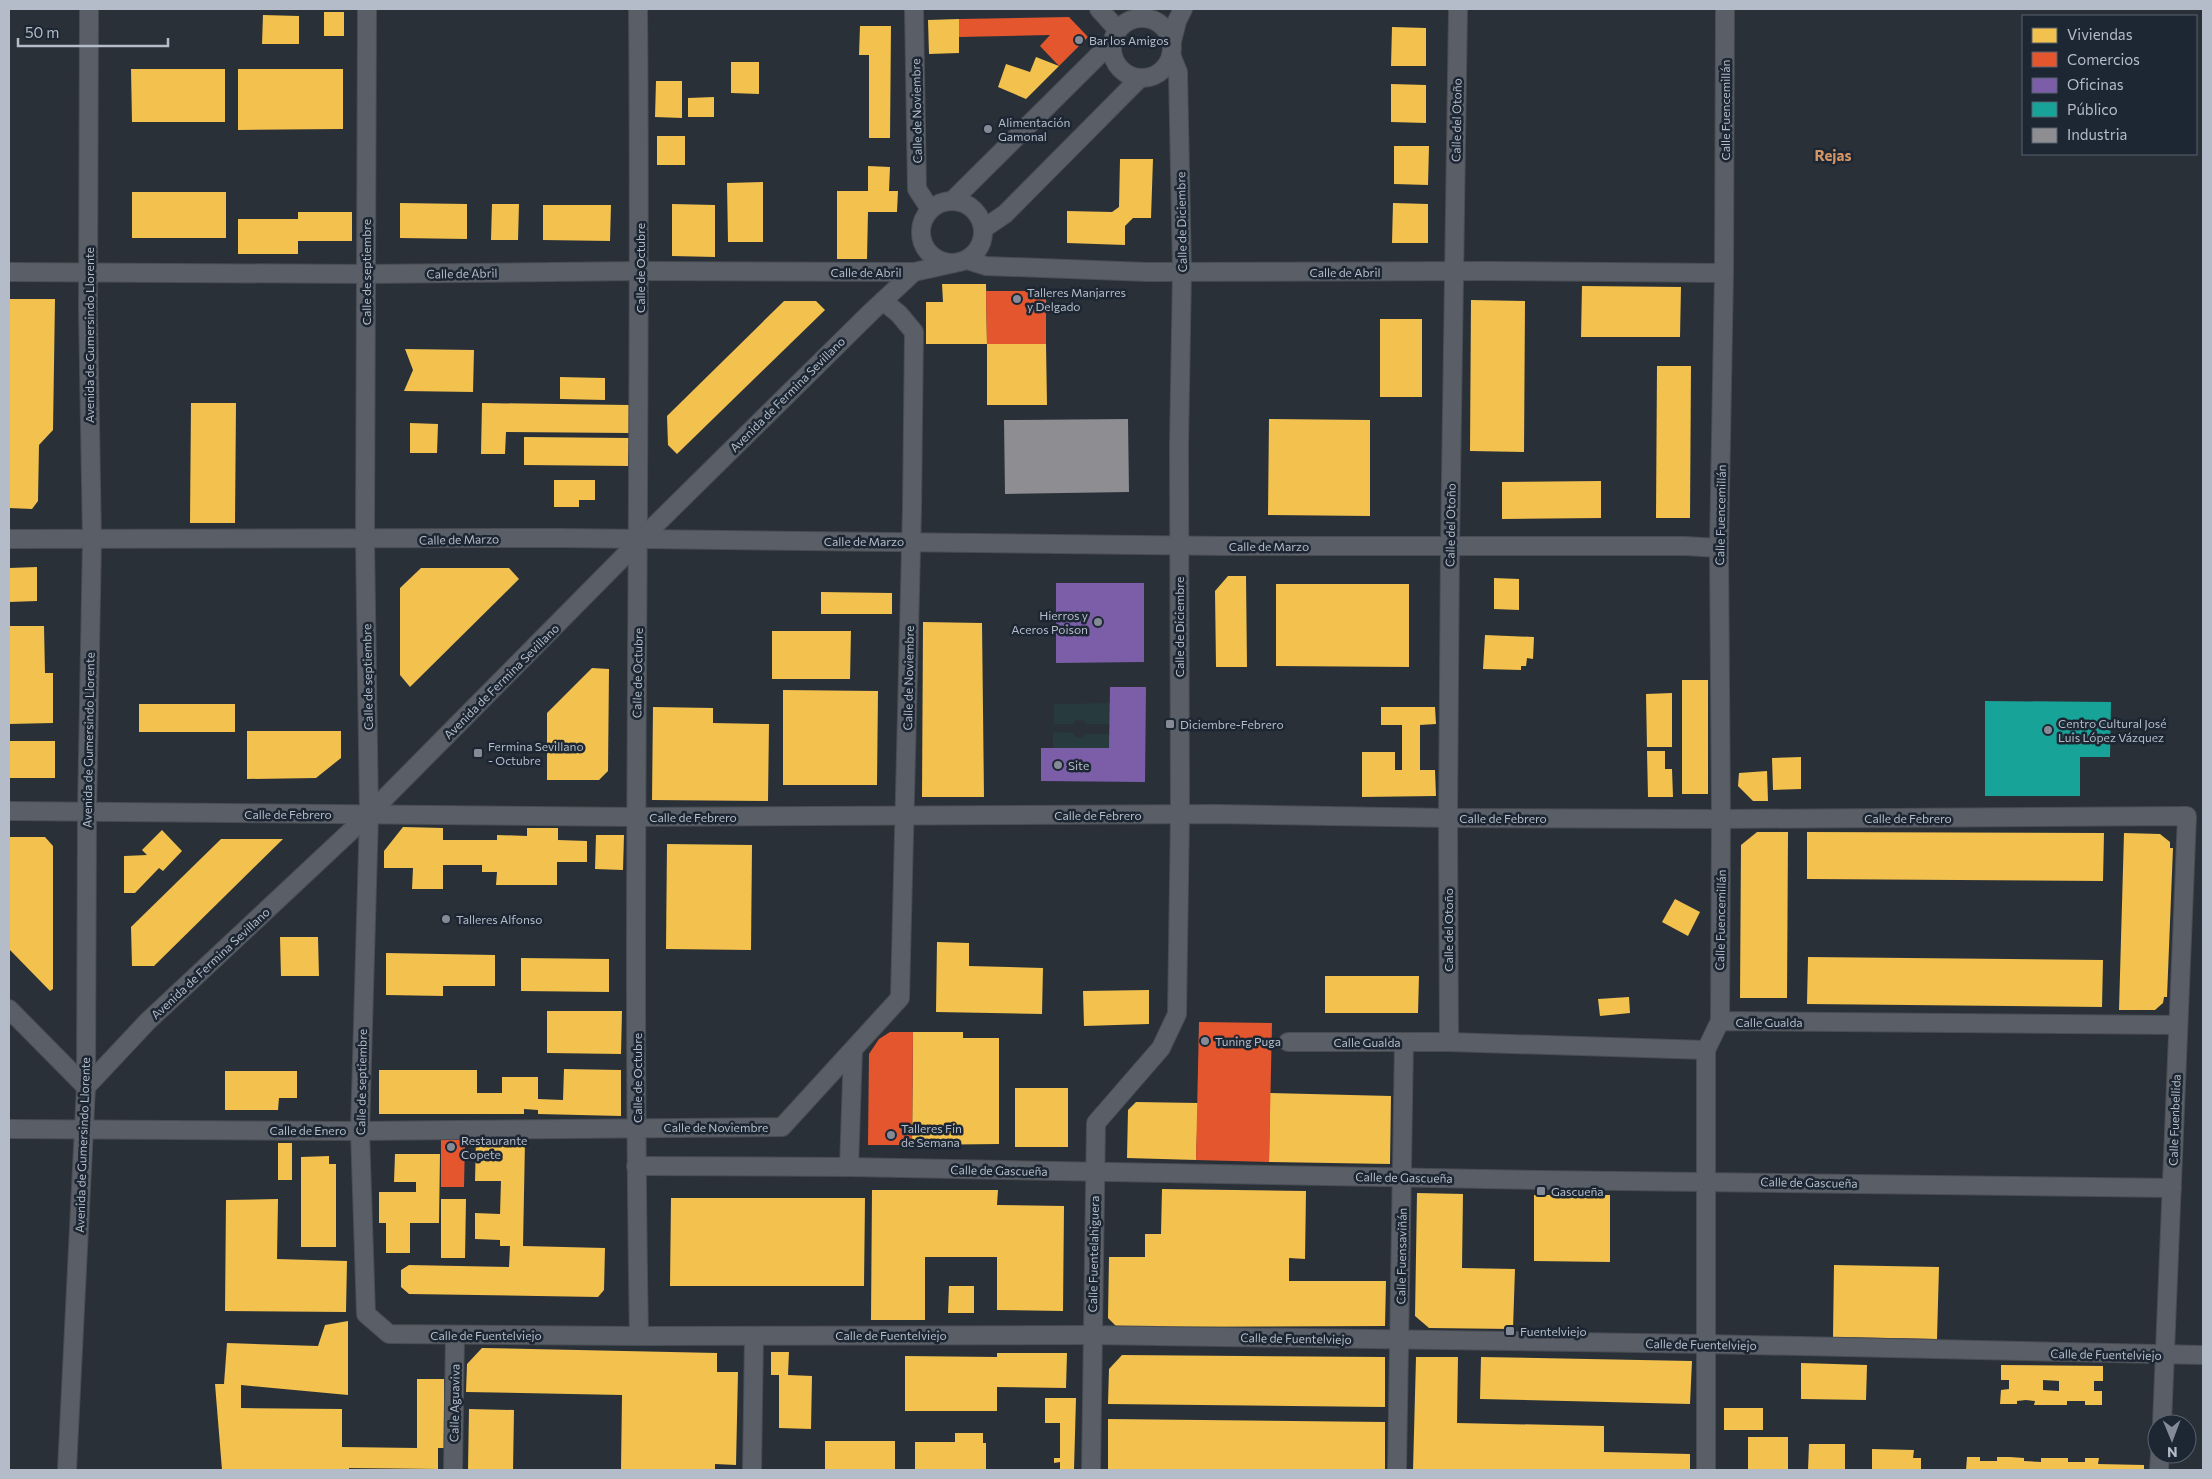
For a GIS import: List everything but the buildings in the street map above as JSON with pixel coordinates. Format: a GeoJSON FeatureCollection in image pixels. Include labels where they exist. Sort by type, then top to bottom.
{"type":"FeatureCollection","features":[{"type":"Feature","properties":{"kind":"street","name":"Avenida de Gumersindo Llorente"},"geometry":{"type":"LineString","coordinates":[[66,1470],[86,1087],[87,812],[92,540],[88,309],[90,9]]}},
{"type":"Feature","properties":{"kind":"street","name":"Calle de septiembre"},"geometry":{"type":"LineString","coordinates":[[367,9],[365,540],[369,814],[360,1130],[366,1314],[389,1334]]}},
{"type":"Feature","properties":{"kind":"street","name":"Calle de Octubre"},"geometry":{"type":"LineString","coordinates":[[638,9],[640,271],[636,817],[636,1166],[639,1336]]}},
{"type":"Feature","properties":{"kind":"street","name":"Calle de Noviembre"},"geometry":{"type":"LineString","coordinates":[[914,9],[917,190],[930,209]]}},
{"type":"Feature","properties":{"kind":"street"},"geometry":{"type":"LineString","coordinates":[[1099,9],[1115,36],[1112,55],[1118,66],[1127,74],[1140,78],[1154,76],[1165,68],[1172,48],[1177,21],[1183,9]]}},
{"type":"Feature","properties":{"kind":"street"},"geometry":{"type":"LineString","coordinates":[[953,200],[1130,20],[1146,18],[1172,9]]}},
{"type":"Feature","properties":{"kind":"street","name":"Calle del Otoño"},"geometry":{"type":"LineString","coordinates":[[1449,1042],[1450,547],[1458,9]]}},
{"type":"Feature","properties":{"kind":"street","name":"Calle Fuencemillán"},"geometry":{"type":"LineString","coordinates":[[1720,1022],[1719,548],[1724,273],[1725,9]]}},
{"type":"Feature","properties":{"kind":"street"},"geometry":{"type":"LineString","coordinates":[[1146,18],[1157,22],[1166,30],[1172,48]]}},
{"type":"Feature","properties":{"kind":"street","name":"Calle de Diciembre"},"geometry":{"type":"LineString","coordinates":[[1095,1172],[1096,1123],[1161,1048],[1177,1014],[1180,815],[1182,272],[1178,72],[1172,48]]}},
{"type":"Feature","properties":{"kind":"street"},"geometry":{"type":"LineString","coordinates":[[983,229],[1005,214],[1140,78]]}},
{"type":"Feature","properties":{"kind":"street"},"geometry":{"type":"LineString","coordinates":[[953,200],[964,203],[974,209],[980,218],[983,229],[980,247],[961,261],[914,272],[921,225],[930,209],[941,202],[953,200]]}},
{"type":"Feature","properties":{"kind":"street"},"geometry":{"type":"LineString","coordinates":[[920,235],[924,246],[932,256],[942,262],[961,261]]}},
{"type":"Feature","properties":{"kind":"street","name":"Calle de Abril"},"geometry":{"type":"LineString","coordinates":[[961,261],[986,266],[1182,272],[1454,271],[1724,273]]}},
{"type":"Feature","properties":{"kind":"street","name":"Calle de Abril"},"geometry":{"type":"LineString","coordinates":[[9,272],[89,274],[366,274],[640,271],[914,272]]}},
{"type":"Feature","properties":{"kind":"street","name":"Avenida de Fermina Sevillano"},"geometry":{"type":"LineString","coordinates":[[86,1087],[148,1021],[369,814],[639,541],[914,272]]}},
{"type":"Feature","properties":{"kind":"street","name":"Calle de Noviembre"},"geometry":{"type":"LineString","coordinates":[[636,1128],[782,1127],[900,998],[914,332],[900,314],[884,301]]}},
{"type":"Feature","properties":{"kind":"street","name":"Calle de Marzo"},"geometry":{"type":"LineString","coordinates":[[9,539],[365,540],[563,538],[639,541],[911,541],[1450,547],[1684,546],[1719,548]]}},
{"type":"Feature","properties":{"kind":"street","name":"Calle de Febrero"},"geometry":{"type":"LineString","coordinates":[[9,811],[636,817],[1180,815],[1721,819],[2187,816]]}},
{"type":"Feature","properties":{"kind":"street","name":"Calle Fuenbellida"},"geometry":{"type":"LineString","coordinates":[[2163,1414],[2187,816]]}},
{"type":"Feature","properties":{"kind":"street"},"geometry":{"type":"LineString","coordinates":[[9,1009],[86,1087]]}},
{"type":"Feature","properties":{"kind":"street","name":"Calle Gualda"},"geometry":{"type":"LineString","coordinates":[[1288,1042],[1449,1042],[1706,1050],[1720,1022],[2178,1026]]}},
{"type":"Feature","properties":{"kind":"street","name":"Calle Fuensaviñán"},"geometry":{"type":"LineString","coordinates":[[1397,1470],[1404,1042]]}},
{"type":"Feature","properties":{"kind":"street"},"geometry":{"type":"LineString","coordinates":[[849,1167],[853,1050]]}},
{"type":"Feature","properties":{"kind":"street"},"geometry":{"type":"LineString","coordinates":[[1706,1050],[1706,1470]]}},
{"type":"Feature","properties":{"kind":"street","name":"Calle de Enero"},"geometry":{"type":"LineString","coordinates":[[9,1129],[360,1130],[636,1128]]}},
{"type":"Feature","properties":{"kind":"street","name":"Calle de Gascueña"},"geometry":{"type":"LineString","coordinates":[[636,1166],[849,1167],[2172,1188]]}},
{"type":"Feature","properties":{"kind":"street","name":"Calle Fuentelahiguera"},"geometry":{"type":"LineString","coordinates":[[1091,1470],[1095,1172]]}},
{"type":"Feature","properties":{"kind":"street","name":"Calle de Fuentelviejo"},"geometry":{"type":"LineString","coordinates":[[389,1334],[639,1336],[1092,1335],[1706,1344],[2203,1355]]}},
{"type":"Feature","properties":{"kind":"street","name":"Calle Aguaviva"},"geometry":{"type":"LineString","coordinates":[[453,1470],[455,1335]]}},
{"type":"Feature","properties":{"kind":"street"},"geometry":{"type":"LineString","coordinates":[[752,1470],[754,1336]]}},
{"type":"Feature","properties":{"kind":"green space"},"geometry":{"type":"Polygon","coordinates":[[[1110,703],[1110,724],[1087,724],[1084,721],[1076,720],[1072,724],[1054,724],[1054,704],[1110,703]]]}},
{"type":"Feature","properties":{"kind":"green space"},"geometry":{"type":"Polygon","coordinates":[[[1053,732],[1072,733],[1076,737],[1083,738],[1085,734],[1110,734],[1109,748],[1053,748],[1053,732]]]}},
{"type":"Feature","properties":{"kind":"place","name":"Bar los Amigos"},"geometry":{"type":"Point","coordinates":[1079,40]}},
{"type":"Feature","properties":{"kind":"place","name":"Alimentación Gamonal"},"geometry":{"type":"Point","coordinates":[988,129]}},
{"type":"Feature","properties":{"kind":"place","name":"Talleres Manjarres y Delgado"},"geometry":{"type":"Point","coordinates":[1017,299]}},
{"type":"Feature","properties":{"kind":"place","name":"Hierros y Aceros Poison"},"geometry":{"type":"Point","coordinates":[1098,622]}},
{"type":"Feature","properties":{"kind":"place","name":"Diciembre-Febrero"},"geometry":{"type":"Point","coordinates":[1170,724]}},
{"type":"Feature","properties":{"kind":"place","name":"Centro Cultural José Luis López Vázquez"},"geometry":{"type":"Point","coordinates":[2048,730]}},
{"type":"Feature","properties":{"kind":"place","name":"Fermina Sevillano - Octubre"},"geometry":{"type":"Point","coordinates":[478,753]}},
{"type":"Feature","properties":{"kind":"place","name":"Site"},"geometry":{"type":"Point","coordinates":[1058,765]}},
{"type":"Feature","properties":{"kind":"place","name":"Talleres Alfonso"},"geometry":{"type":"Point","coordinates":[446,919]}},
{"type":"Feature","properties":{"kind":"place","name":"Tuning Puga"},"geometry":{"type":"Point","coordinates":[1205,1041]}},
{"type":"Feature","properties":{"kind":"place","name":"Talleres Fin de Semana"},"geometry":{"type":"Point","coordinates":[891,1135]}},
{"type":"Feature","properties":{"kind":"place","name":"Restaurante Copete"},"geometry":{"type":"Point","coordinates":[451,1147]}},
{"type":"Feature","properties":{"kind":"place","name":"Gascueña"},"geometry":{"type":"Point","coordinates":[1541,1191]}},
{"type":"Feature","properties":{"kind":"place","name":"Fuentelviejo"},"geometry":{"type":"Point","coordinates":[1510,1331]}},
{"type":"Feature","properties":{"kind":"district","name":"Rejas"},"geometry":{"type":"Point","coordinates":[1833,155]}}]}
